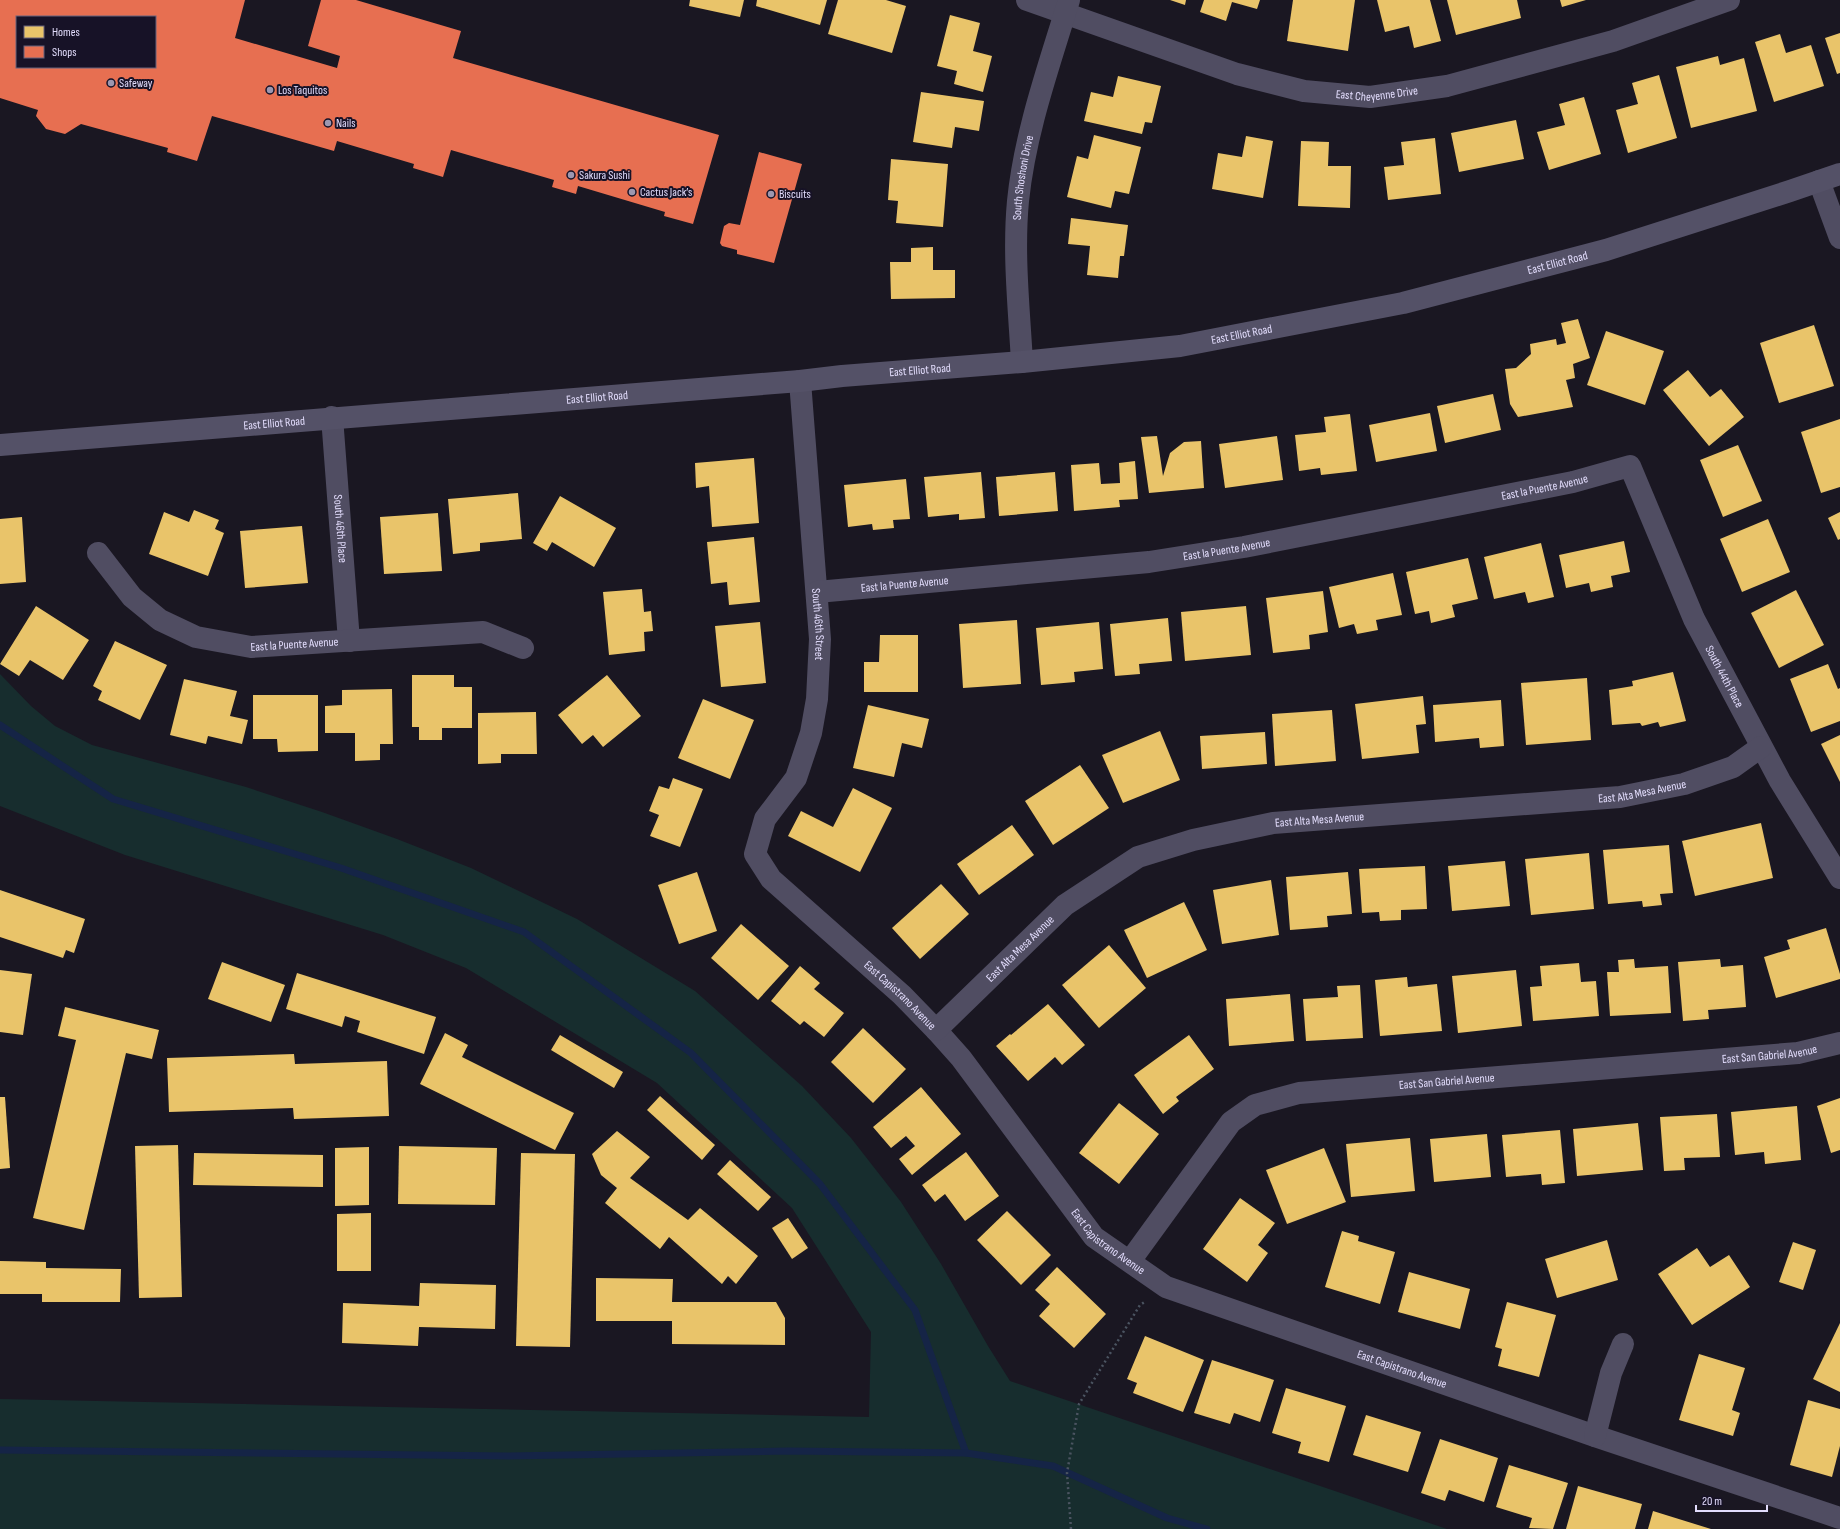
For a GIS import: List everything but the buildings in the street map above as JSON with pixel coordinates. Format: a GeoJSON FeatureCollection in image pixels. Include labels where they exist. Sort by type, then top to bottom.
{"type":"FeatureCollection","features":[{"type":"Feature","properties":{"kind":"main road","name":"East Elliot Road"},"geometry":{"type":"LineString","coordinates":[[0,445],[332,417],[800,381],[842,376],[1022,362],[1180,346],[1403,304],[1606,250],[1840,174]]}},
{"type":"Feature","properties":{"kind":"street","name":"East Cheyenne Drive"},"geometry":{"type":"LineString","coordinates":[[1027,0],[1067,7],[1237,74],[1304,91],[1370,97],[1447,86],[1613,40],[1729,0]]}},
{"type":"Feature","properties":{"kind":"street","name":"South Shoshoni Drive"},"geometry":{"type":"LineString","coordinates":[[1022,362],[1016,259],[1018,200],[1028,137],[1067,7]]}},
{"type":"Feature","properties":{"kind":"street"},"geometry":{"type":"LineString","coordinates":[[1819,181],[1840,238]]}},
{"type":"Feature","properties":{"kind":"street","name":"South 46th Street"},"geometry":{"type":"LineString","coordinates":[[754,854],[765,819],[796,778],[811,733],[818,692],[820,639],[800,381]]}},
{"type":"Feature","properties":{"kind":"street","name":"South 46th Place"},"geometry":{"type":"LineString","coordinates":[[332,417],[350,641]]}},
{"type":"Feature","properties":{"kind":"street","name":"East la Puente Avenue"},"geometry":{"type":"LineString","coordinates":[[817,592],[1156,561],[1244,547],[1565,484],[1630,466]]}},
{"type":"Feature","properties":{"kind":"street","name":"South 44th Place"},"geometry":{"type":"LineString","coordinates":[[1630,466],[1694,619],[1780,781],[1840,878]]}},
{"type":"Feature","properties":{"kind":"street","name":"East la Puente Avenue"},"geometry":{"type":"LineString","coordinates":[[98,552],[132,597],[160,620],[196,637],[251,647],[483,632],[523,648]]}},
{"type":"Feature","properties":{"kind":"street","name":"East Alta Mesa Avenue"},"geometry":{"type":"LineString","coordinates":[[936,1030],[1065,905],[1138,857],[1194,840],[1273,823],[1620,797],[1684,784],[1733,767],[1761,747]]}},
{"type":"Feature","properties":{"kind":"street","name":"East Capistrano Avenue"},"geometry":{"type":"LineString","coordinates":[[754,854],[770,879],[902,995],[961,1058],[1094,1238],[1130,1261],[1166,1287],[1595,1436],[1840,1518]]}},
{"type":"Feature","properties":{"kind":"street","name":"East San Gabriel Avenue"},"geometry":{"type":"LineString","coordinates":[[1130,1261],[1231,1122],[1255,1105],[1299,1093],[1798,1054],[1840,1043]]}},
{"type":"Feature","properties":{"kind":"street"},"geometry":{"type":"LineString","coordinates":[[1595,1436],[1611,1373],[1622,1344]]}},
{"type":"Feature","properties":{"kind":"path"},"geometry":{"type":"LineString","coordinates":[[1071,1529],[1067,1473],[1079,1404],[1140,1305],[1166,1287]]}},
{"type":"Feature","properties":{"kind":"green space"},"geometry":{"type":"Polygon","coordinates":[[[0,674],[31,706],[55,726],[92,745],[246,787],[397,839],[471,868],[577,919],[695,991],[802,1086],[851,1138],[901,1202],[941,1264],[1010,1381],[1447,1529],[0,1529],[0,1399],[869,1417],[871,1332],[792,1208],[657,1083],[466,968],[383,935],[125,855],[0,806],[0,674]]]}},
{"type":"Feature","properties":{"kind":"waterway"},"geometry":{"type":"LineString","coordinates":[[0,725],[113,799],[341,868],[524,932],[691,1053],[820,1184],[915,1310],[966,1453]]}},
{"type":"Feature","properties":{"kind":"waterway"},"geometry":{"type":"LineString","coordinates":[[0,1450],[508,1456],[788,1451],[966,1453],[1053,1466],[1167,1518],[1207,1529]]}},
{"type":"Feature","properties":{"kind":"place","name":"Safeway"},"geometry":{"type":"Point","coordinates":[111,83]}},
{"type":"Feature","properties":{"kind":"place","name":"Los Taquitos"},"geometry":{"type":"Point","coordinates":[270,90]}},
{"type":"Feature","properties":{"kind":"place","name":"Nails"},"geometry":{"type":"Point","coordinates":[328,123]}},
{"type":"Feature","properties":{"kind":"place","name":"Sakura Sushi"},"geometry":{"type":"Point","coordinates":[571,175]}},
{"type":"Feature","properties":{"kind":"place","name":"Cactus Jack’s"},"geometry":{"type":"Point","coordinates":[632,192]}},
{"type":"Feature","properties":{"kind":"place","name":"Biscuits"},"geometry":{"type":"Point","coordinates":[771,194]}}]}
